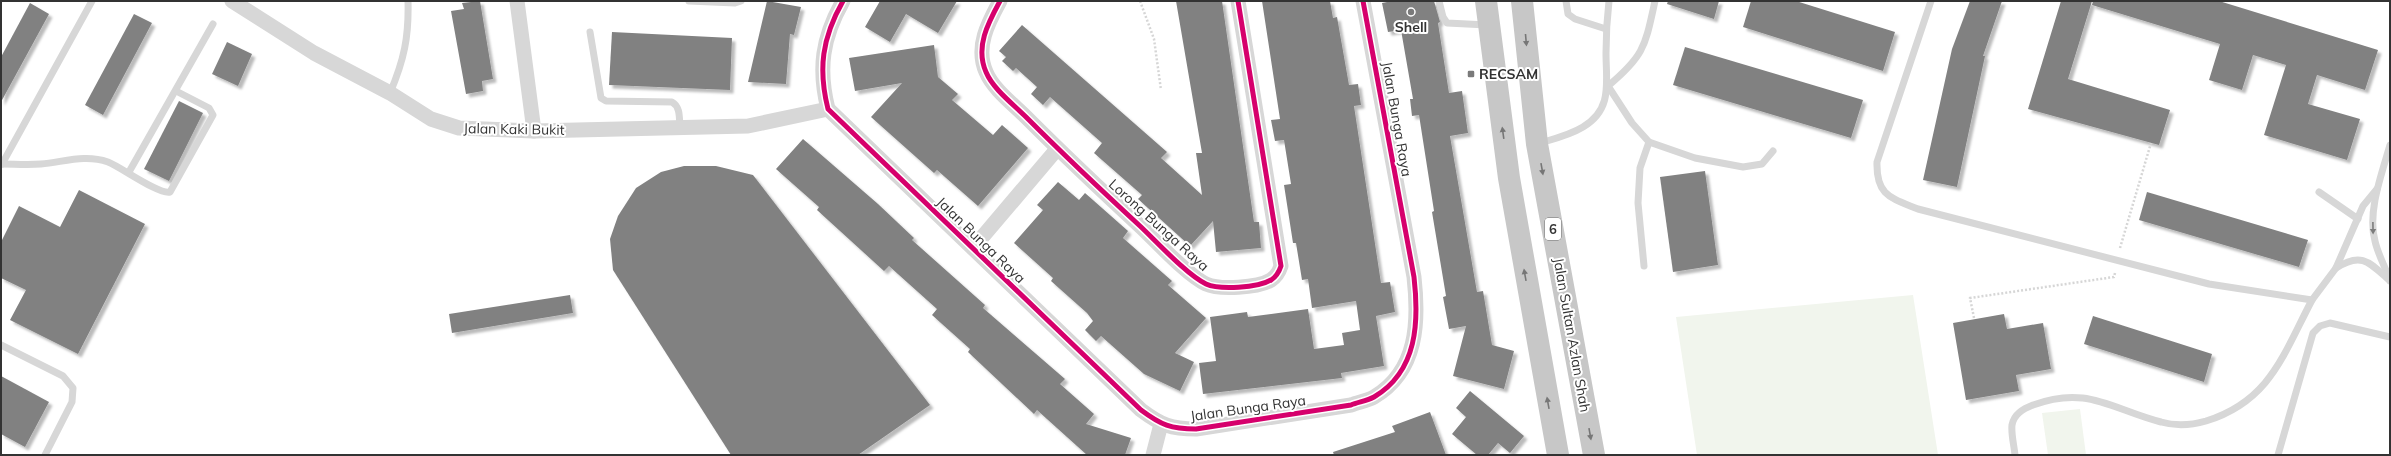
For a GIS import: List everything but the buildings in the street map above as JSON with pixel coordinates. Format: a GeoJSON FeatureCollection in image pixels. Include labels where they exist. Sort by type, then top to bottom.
{"type":"FeatureCollection","features":[{"type":"Feature","properties":{"kind":"highway"},"geometry":{"type":"LineString","coordinates":[[1486,1],[1520,246],[1558,455]]}},
{"type":"Feature","properties":{"kind":"highway","name":"Jalan Sultan Azlan Shah"},"geometry":{"type":"LineString","coordinates":[[1522,1],[1537,144],[1594,455]]}},
{"type":"Feature","properties":{"kind":"street","name":"Jalan Kaki Bukit"},"geometry":{"type":"LineString","coordinates":[[232,1],[314,52],[390,93],[431,119],[459,128],[534,131],[748,126],[828,109]]}},
{"type":"Feature","properties":{"kind":"street"},"geometry":{"type":"LineString","coordinates":[[517,1],[534,131]]}},
{"type":"Feature","properties":{"kind":"street"},"geometry":{"type":"LineString","coordinates":[[828,109],[821,83],[822,55],[834,16],[843,1]]}},
{"type":"Feature","properties":{"kind":"street","name":"Lorong Bunga Raya"},"geometry":{"type":"LineString","coordinates":[[1000,1],[990,18],[980,49],[986,72],[1005,96],[1058,149],[1204,283],[1224,288],[1263,283],[1272,280],[1279,273],[1281,258],[1238,1]]}},
{"type":"Feature","properties":{"kind":"street","name":"Jalan Bunga Raya"},"geometry":{"type":"LineString","coordinates":[[828,109],[1141,410],[1161,424],[1178,429],[1196,429],[1351,405],[1373,398],[1388,387],[1401,371],[1412,350],[1417,328],[1418,306],[1414,277],[1363,1]]}},
{"type":"Feature","properties":{"kind":"street"},"geometry":{"type":"LineString","coordinates":[[973,248],[1058,149]]}},
{"type":"Feature","properties":{"kind":"street"},"geometry":{"type":"LineString","coordinates":[[1153,455],[1161,424]]}},
{"type":"Feature","properties":{"kind":"lane"},"geometry":{"type":"LineString","coordinates":[[92,1],[1,164],[40,164],[83,158],[97,158],[129,172],[166,193],[174,188],[213,115],[209,108],[176,90]]}},
{"type":"Feature","properties":{"kind":"lane"},"geometry":{"type":"LineString","coordinates":[[390,93],[405,53],[409,17],[408,1]]}},
{"type":"Feature","properties":{"kind":"lane"},"geometry":{"type":"LineString","coordinates":[[690,1],[735,3],[741,1]]}},
{"type":"Feature","properties":{"kind":"lane"},"geometry":{"type":"LineString","coordinates":[[1439,1],[1443,17],[1447,23],[1489,25]]}},
{"type":"Feature","properties":{"kind":"lane"},"geometry":{"type":"LineString","coordinates":[[1566,1],[1568,14],[1576,19],[1606,29]]}},
{"type":"Feature","properties":{"kind":"lane"},"geometry":{"type":"LineString","coordinates":[[1537,144],[1583,128],[1594,118],[1603,106],[1608,86],[1606,29],[1609,1]]}},
{"type":"Feature","properties":{"kind":"lane"},"geometry":{"type":"LineString","coordinates":[[1608,86],[1639,56],[1647,36],[1654,1]]}},
{"type":"Feature","properties":{"kind":"lane"},"geometry":{"type":"LineString","coordinates":[[1931,1],[1877,162],[1876,175],[1880,188],[1890,197],[1918,209],[2209,284],[2312,300]]}},
{"type":"Feature","properties":{"kind":"lane"},"geometry":{"type":"LineString","coordinates":[[129,172],[213,24]]}},
{"type":"Feature","properties":{"kind":"lane"},"geometry":{"type":"LineString","coordinates":[[590,32],[601,98],[606,100],[672,102],[676,104],[679,111],[680,128]]}},
{"type":"Feature","properties":{"kind":"lane"},"geometry":{"type":"LineString","coordinates":[[1608,86],[1632,123],[1649,142],[1695,158],[1743,167],[1762,164],[1773,151]]}},
{"type":"Feature","properties":{"kind":"lane"},"geometry":{"type":"LineString","coordinates":[[1644,266],[1638,204],[1640,168],[1649,142]]}},
{"type":"Feature","properties":{"kind":"lane"},"geometry":{"type":"LineString","coordinates":[[2390,145],[2377,189],[2373,230],[2374,241],[2390,282]]}},
{"type":"Feature","properties":{"kind":"lane"},"geometry":{"type":"LineString","coordinates":[[2015,455],[2012,424],[2015,417],[2026,408],[2060,397],[2078,396],[2099,400],[2161,422],[2174,424],[2205,421],[2227,413],[2253,398],[2273,374],[2312,300],[2336,268],[2363,206],[2377,189]]}},
{"type":"Feature","properties":{"kind":"lane"},"geometry":{"type":"LineString","coordinates":[[2319,192],[2358,219]]}},
{"type":"Feature","properties":{"kind":"lane"},"geometry":{"type":"LineString","coordinates":[[2336,268],[2349,260],[2362,260],[2369,263],[2390,282]]}},
{"type":"Feature","properties":{"kind":"lane"},"geometry":{"type":"LineString","coordinates":[[2278,455],[2313,333],[2320,326],[2330,323],[2390,337]]}},
{"type":"Feature","properties":{"kind":"lane"},"geometry":{"type":"LineString","coordinates":[[1,345],[63,376],[73,388],[72,402],[45,455]]}},
{"type":"Feature","properties":{"kind":"path"},"geometry":{"type":"LineString","coordinates":[[1140,1],[1154,39],[1161,90]]}},
{"type":"Feature","properties":{"kind":"path"},"geometry":{"type":"LineString","coordinates":[[2120,247],[2151,143]]}},
{"type":"Feature","properties":{"kind":"path"},"geometry":{"type":"LineString","coordinates":[[1974,318],[1970,298],[2114,277]]}},
{"type":"Feature","properties":{"kind":"shaded area"},"geometry":{"type":"Polygon","coordinates":[[[1913,295],[1938,455],[1697,455],[1676,317],[1913,295]]]}},
{"type":"Feature","properties":{"kind":"shaded area"},"geometry":{"type":"Polygon","coordinates":[[[2080,409],[2086,455],[2048,455],[2042,413],[2080,409]]]}},
{"type":"Feature","properties":{"kind":"cycle path"},"geometry":{"type":"LineString","coordinates":[[843,1],[830,28],[824,54],[823,80],[828,109],[1141,410],[1161,423],[1173,427],[1196,429],[1351,405],[1374,397],[1389,386],[1400,373],[1407,359],[1412,344],[1415,327],[1416,294],[1414,277],[1363,1]]}},
{"type":"Feature","properties":{"kind":"cycle path"},"geometry":{"type":"LineString","coordinates":[[1000,1],[987,27],[982,44],[983,63],[993,84],[1181,266],[1198,280],[1212,286],[1220,287],[1238,287],[1265,283],[1274,277],[1281,266],[1238,1]]}},
{"type":"Feature","properties":{"kind":"place","name":"Shell"},"geometry":{"type":"Point","coordinates":[1411,12]}},
{"type":"Feature","properties":{"kind":"place","name":"RECSAM"},"geometry":{"type":"Point","coordinates":[1471,74]}}]}
